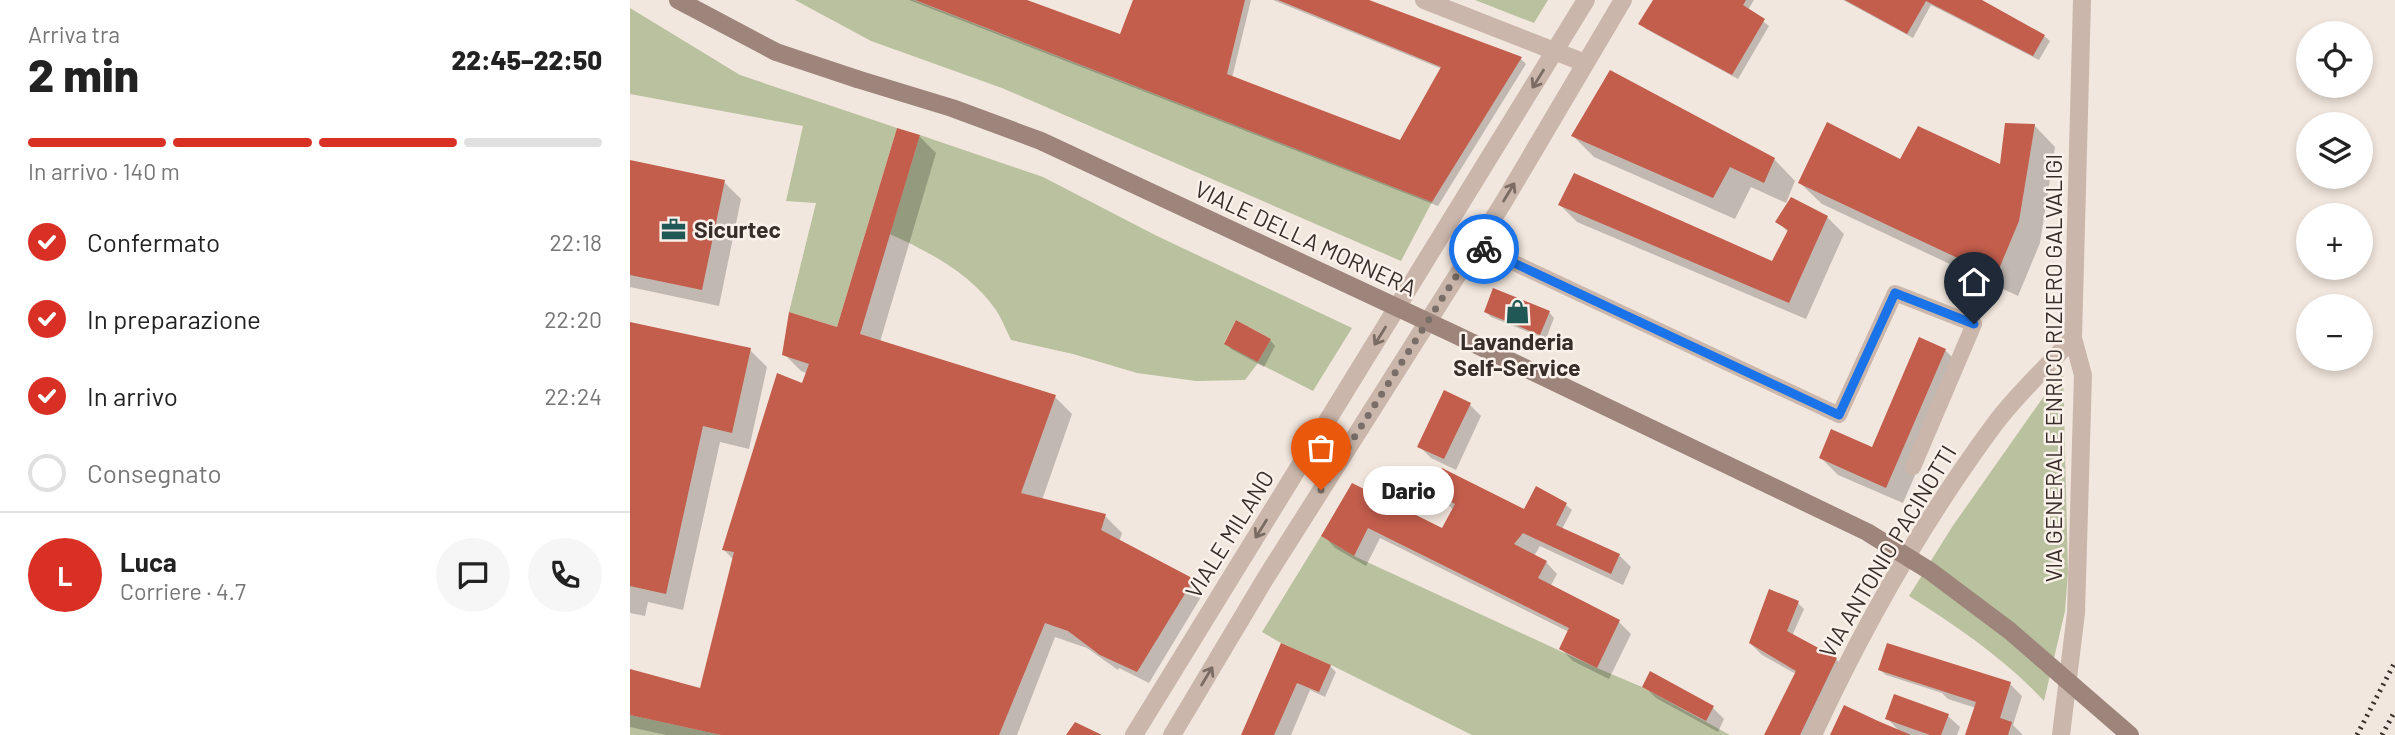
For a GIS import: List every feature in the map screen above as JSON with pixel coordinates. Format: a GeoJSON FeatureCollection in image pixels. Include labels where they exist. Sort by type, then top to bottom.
{"type":"FeatureCollection","features":[{"type":"Feature","properties":{"kind":"main road","name":"VIALE DELLA MORNERA"},"geometry":{"type":"LineString","coordinates":[[678,0],[776,52],[952,108],[1041,141],[1454,334],[1867,532],[1930,571],[2010,631],[2130,735]]}},
{"type":"Feature","properties":{"kind":"street"},"geometry":{"type":"LineString","coordinates":[[1424,0],[1585,63]]}},
{"type":"Feature","properties":{"kind":"street","name":"VIALE MILANO"},"geometry":{"type":"LineString","coordinates":[[1134,735],[1586,0]]}},
{"type":"Feature","properties":{"kind":"street"},"geometry":{"type":"LineString","coordinates":[[1172,735],[1265,579],[1476,245],[1623,0]]}},
{"type":"Feature","properties":{"kind":"street","name":"VIA GENERALE ENRICO RIZIERO GALVALIGI"},"geometry":{"type":"LineString","coordinates":[[2061,735],[2076,613],[2083,375],[2073,338],[2082,0]]}},
{"type":"Feature","properties":{"kind":"street","name":"VIA ANTONIO PACINOTTI"},"geometry":{"type":"LineString","coordinates":[[1813,735],[1838,680],[1930,518],[1995,423],[2073,338]]}},
{"type":"Feature","properties":{"kind":"lane"},"geometry":{"type":"LineString","coordinates":[[1476,245],[1839,415],[1895,293],[1974,324],[1913,467]]}},
{"type":"Feature","properties":{"kind":"green space"},"geometry":{"type":"Polygon","coordinates":[[[795,0],[914,0],[1432,202],[1401,261],[1002,88],[871,41],[795,0]]]}},
{"type":"Feature","properties":{"kind":"green space"},"geometry":{"type":"Polygon","coordinates":[[[1475,0],[1548,0],[1534,23],[1475,0]]]}},
{"type":"Feature","properties":{"kind":"green space"},"geometry":{"type":"Polygon","coordinates":[[[630,8],[740,75],[897,128],[837,327],[789,312],[816,203],[786,201],[803,126],[630,94],[630,8]]]}},
{"type":"Feature","properties":{"kind":"green space"},"geometry":{"type":"Polygon","coordinates":[[[920,135],[1043,177],[1157,236],[1352,328],[1313,391],[1258,363],[1245,380],[1196,381],[1137,373],[1073,354],[1011,340],[996,310],[974,285],[949,265],[890,234],[920,135]],[[1236,320],[1224,343],[1258,362],[1271,339],[1236,320]]]}},
{"type":"Feature","properties":{"kind":"green space"},"geometry":{"type":"Polygon","coordinates":[[[2063,369],[2068,573],[2065,611],[2044,701],[1980,644],[1909,596],[1952,527],[2063,369]]]}},
{"type":"Feature","properties":{"kind":"green space"},"geometry":{"type":"Polygon","coordinates":[[[1321,536],[1354,556],[1642,687],[1730,735],[1472,735],[1281,643],[1262,632],[1321,536]]]}},
{"type":"Feature","properties":{"kind":"green space"},"geometry":{"type":"Polygon","coordinates":[[[630,715],[721,735],[630,735],[630,715]]]}},
{"type":"Feature","properties":{"kind":"building"},"geometry":{"type":"Polygon","coordinates":[[[915,0],[1027,0],[1120,34],[1133,0],[1245,0],[1227,74],[1400,140],[1441,67],[1278,0],[1369,0],[1522,57],[1432,202],[915,0]]]}},
{"type":"Feature","properties":{"kind":"building"},"geometry":{"type":"Polygon","coordinates":[[[1653,0],[1746,0],[1743,5],[1765,19],[1732,75],[1638,24],[1653,0]]]}},
{"type":"Feature","properties":{"kind":"building"},"geometry":{"type":"Polygon","coordinates":[[[1845,0],[1982,0],[2045,35],[2033,56],[1926,1],[1907,34],[1845,0]]]}},
{"type":"Feature","properties":{"kind":"building"},"geometry":{"type":"Polygon","coordinates":[[[1610,70],[1775,158],[1764,183],[1730,167],[1713,198],[1571,136],[1610,70]]]}},
{"type":"Feature","properties":{"kind":"building"},"geometry":{"type":"Polygon","coordinates":[[[1827,122],[1900,159],[1918,126],[2000,164],[2005,123],[2035,124],[2019,221],[1996,276],[1798,183],[1827,122]]]}},
{"type":"Feature","properties":{"kind":"building"},"geometry":{"type":"Polygon","coordinates":[[[897,128],[920,135],[860,334],[1056,395],[1021,493],[1106,514],[1101,530],[1194,579],[1137,672],[1100,655],[1068,631],[1045,623],[999,735],[721,735],[630,715],[630,669],[700,688],[734,552],[722,550],[777,373],[802,383],[809,364],[782,355],[789,312],[837,327],[897,128]]]}},
{"type":"Feature","properties":{"kind":"building"},"geometry":{"type":"Polygon","coordinates":[[[630,160],[725,180],[702,290],[630,275],[630,160]]]}},
{"type":"Feature","properties":{"kind":"building"},"geometry":{"type":"Polygon","coordinates":[[[1574,173],[1772,261],[1788,230],[1775,222],[1791,197],[1828,216],[1789,303],[1558,205],[1574,173]]]}},
{"type":"Feature","properties":{"kind":"building","name":"Lavanderia Self-Service"},"geometry":{"type":"Polygon","coordinates":[[[1493,288],[1550,311],[1540,335],[1484,312],[1493,288]]]}},
{"type":"Feature","properties":{"kind":"building"},"geometry":{"type":"Polygon","coordinates":[[[1236,320],[1271,339],[1258,362],[1224,344],[1236,320]]]}},
{"type":"Feature","properties":{"kind":"building"},"geometry":{"type":"Polygon","coordinates":[[[630,322],[751,348],[732,433],[703,426],[666,594],[630,586],[630,322]]]}},
{"type":"Feature","properties":{"kind":"building"},"geometry":{"type":"Polygon","coordinates":[[[1919,337],[1946,349],[1886,488],[1819,458],[1831,429],[1872,447],[1919,337]]]}},
{"type":"Feature","properties":{"kind":"building"},"geometry":{"type":"Polygon","coordinates":[[[1444,390],[1471,403],[1444,459],[1417,447],[1444,390]]]}},
{"type":"Feature","properties":{"kind":"building"},"geometry":{"type":"Polygon","coordinates":[[[1442,468],[1524,509],[1536,486],[1567,503],[1556,525],[1620,554],[1611,574],[1523,533],[1514,544],[1547,561],[1538,578],[1620,620],[1597,668],[1559,649],[1569,628],[1368,528],[1354,556],[1321,536],[1352,483],[1442,528],[1455,504],[1427,489],[1442,468]]]}},
{"type":"Feature","properties":{"kind":"building"},"geometry":{"type":"Polygon","coordinates":[[[1769,589],[1799,601],[1787,631],[1837,658],[1800,735],[1764,735],[1796,671],[1749,643],[1769,589]]]}},
{"type":"Feature","properties":{"kind":"building"},"geometry":{"type":"Polygon","coordinates":[[[1281,643],[1331,665],[1319,692],[1297,683],[1274,735],[1241,735],[1281,643]]]}},
{"type":"Feature","properties":{"kind":"building"},"geometry":{"type":"Polygon","coordinates":[[[1887,643],[2011,682],[2000,718],[2012,722],[2008,735],[1965,735],[1976,702],[1878,670],[1887,643]]]}},
{"type":"Feature","properties":{"kind":"building"},"geometry":{"type":"Polygon","coordinates":[[[1650,671],[1714,706],[1706,721],[1642,687],[1650,671]]]}},
{"type":"Feature","properties":{"kind":"building"},"geometry":{"type":"Polygon","coordinates":[[[1894,694],[1949,714],[1941,735],[1930,735],[1885,719],[1894,694]]]}},
{"type":"Feature","properties":{"kind":"building"},"geometry":{"type":"Polygon","coordinates":[[[1844,705],[1878,721],[1911,735],[1830,735],[1844,705]]]}},
{"type":"Feature","properties":{"kind":"building"},"geometry":{"type":"Polygon","coordinates":[[[1075,722],[1102,735],[1066,735],[1075,722]]]}},
{"type":"Feature","properties":{"kind":"railway"},"geometry":{"type":"LineString","coordinates":[[2357,735],[2395,662]]}},
{"type":"Feature","properties":{"kind":"railway"},"geometry":{"type":"LineString","coordinates":[[2382,735],[2395,711]]}},
{"type":"Feature","properties":{"kind":"way so far"},"geometry":{"type":"LineString","coordinates":[[1321,490],[1476,245],[1484,249]]}},
{"type":"Feature","properties":{"kind":"place","name":"Sicurtec"},"geometry":{"type":"Point","coordinates":[674,229]}},
{"type":"Feature","properties":{"kind":"place","name":"Lavanderia Self-Service"},"geometry":{"type":"Point","coordinates":[1517,311]}},
{"type":"Feature","properties":{"kind":"place","name":"Dario"},"geometry":{"type":"Point","coordinates":[1321,490]}},
{"type":"Feature","properties":{"kind":"route"},"geometry":{"type":"LineString","coordinates":[[1484,249],[1839,415],[1895,293],[1974,324]]}}]}
